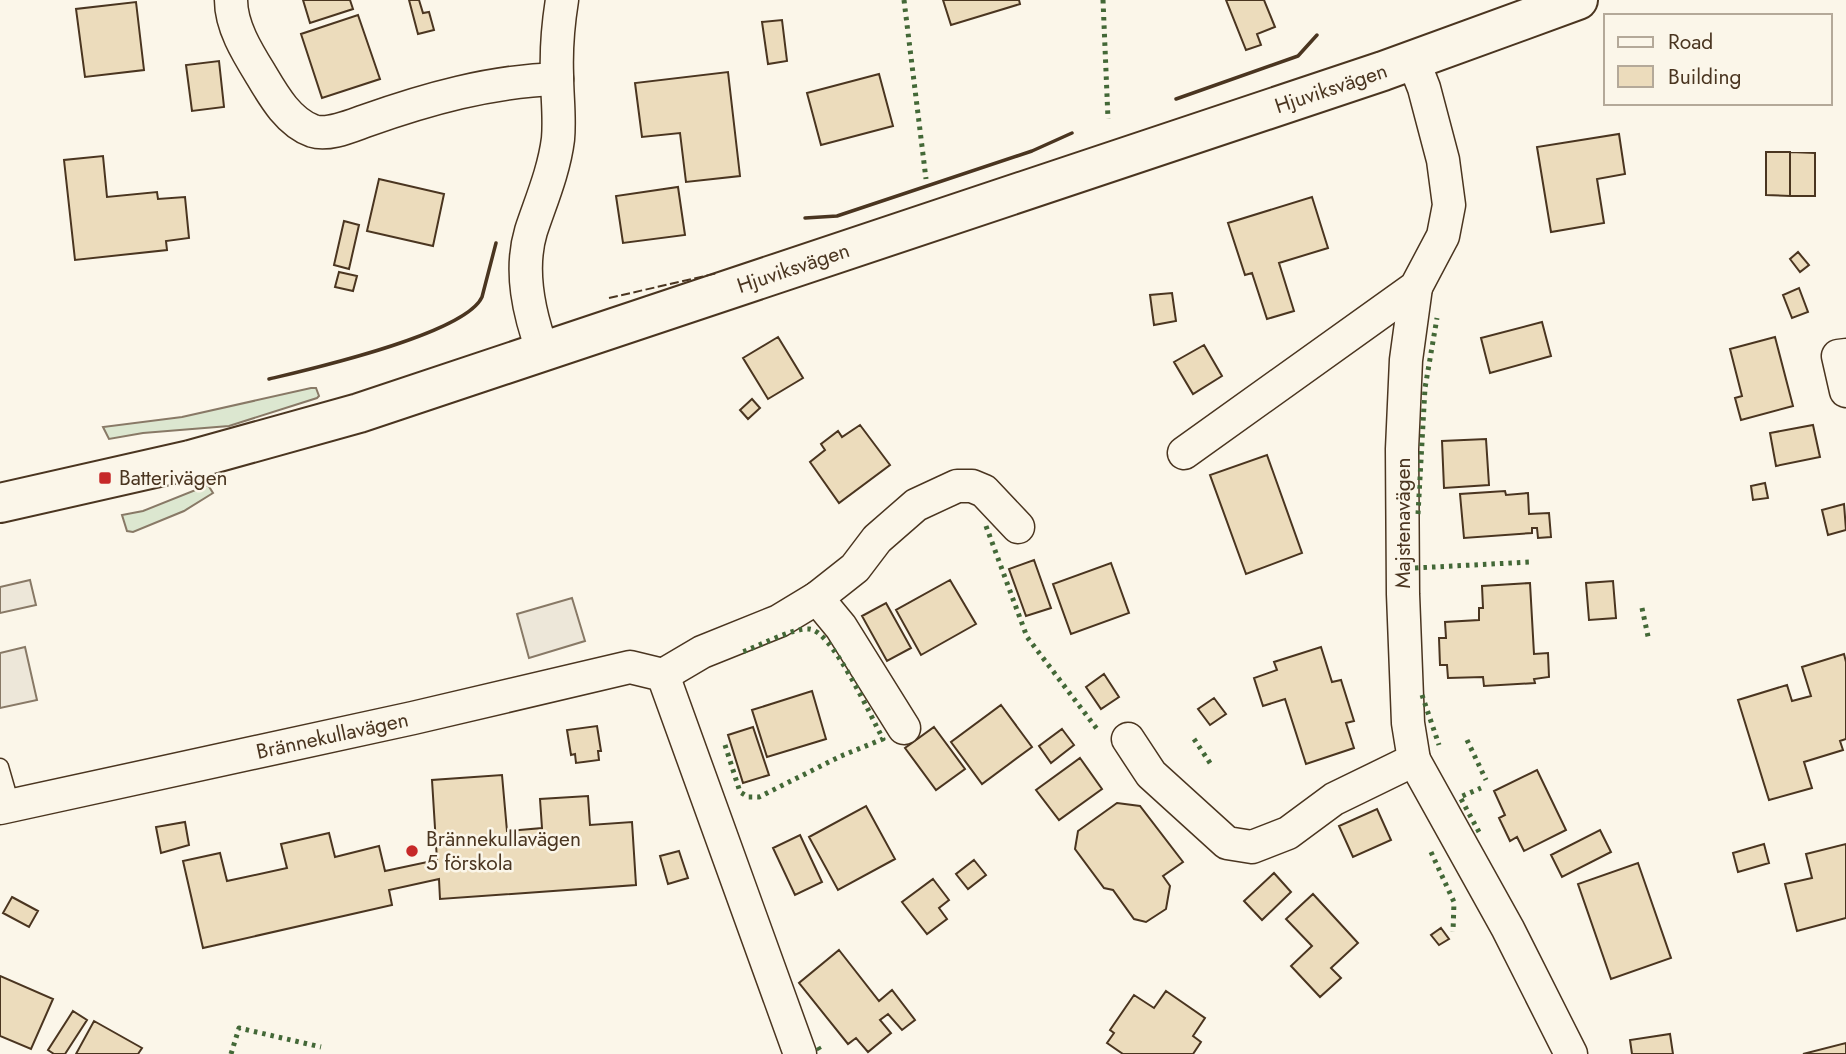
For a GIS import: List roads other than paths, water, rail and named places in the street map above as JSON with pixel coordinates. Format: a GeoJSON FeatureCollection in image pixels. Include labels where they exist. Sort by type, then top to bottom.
{"type":"FeatureCollection","features":[{"type":"Feature","properties":{"kind":"main road","name":"Hjuviksvägen"},"geometry":{"type":"LineString","coordinates":[[0,503],[279,437],[458,382],[1413,60],[1578,0]]}},
{"type":"Feature","properties":{"kind":"street"},"geometry":{"type":"LineString","coordinates":[[231,0],[231,9],[245,49],[276,100],[295,120],[315,132],[341,130],[487,86],[557,79]]}},
{"type":"Feature","properties":{"kind":"street"},"geometry":{"type":"LineString","coordinates":[[543,352],[531,319],[525,264],[531,233],[555,158],[559,116],[556,38],[562,0]]}},
{"type":"Feature","properties":{"kind":"street","name":"Majstenavägen"},"geometry":{"type":"LineString","coordinates":[[1413,60],[1424,88],[1443,160],[1449,205],[1443,236],[1416,287],[1406,360],[1402,449],[1403,594],[1408,723],[1414,760],[1507,929],[1571,1054]]}},
{"type":"Feature","properties":{"kind":"street","name":"Majstenavägen"},"geometry":{"type":"LineString","coordinates":[[1184,453],[1416,287]]}},
{"type":"Feature","properties":{"kind":"street"},"geometry":{"type":"LineString","coordinates":[[1846,355],[1838,356],[1846,391]]}},
{"type":"Feature","properties":{"kind":"street"},"geometry":{"type":"LineString","coordinates":[[800,1054],[663,675],[702,652],[779,621],[817,598],[855,568],[877,539],[916,505],[957,486],[972,486],[984,491],[1018,527]]}},
{"type":"Feature","properties":{"kind":"street"},"geometry":{"type":"LineString","coordinates":[[817,598],[841,627],[904,727]]}},
{"type":"Feature","properties":{"kind":"street","name":"Brännekullavägen"},"geometry":{"type":"LineString","coordinates":[[5,807],[400,721],[630,667],[663,675]]}},
{"type":"Feature","properties":{"kind":"street"},"geometry":{"type":"LineString","coordinates":[[1128,738],[1151,774],[1227,843],[1252,847],[1288,834],[1334,799],[1414,760]]}},
{"type":"Feature","properties":{"kind":"lane"},"geometry":{"type":"LineString","coordinates":[[0,766],[5,807]]}},
{"type":"Feature","properties":{"kind":"place","name":"Batterivägen"},"geometry":{"type":"Point","coordinates":[105,478]}},
{"type":"Feature","properties":{"kind":"place","name":"Brännekullavägen 5 förskola"},"geometry":{"type":"Point","coordinates":[412,851]}}]}
